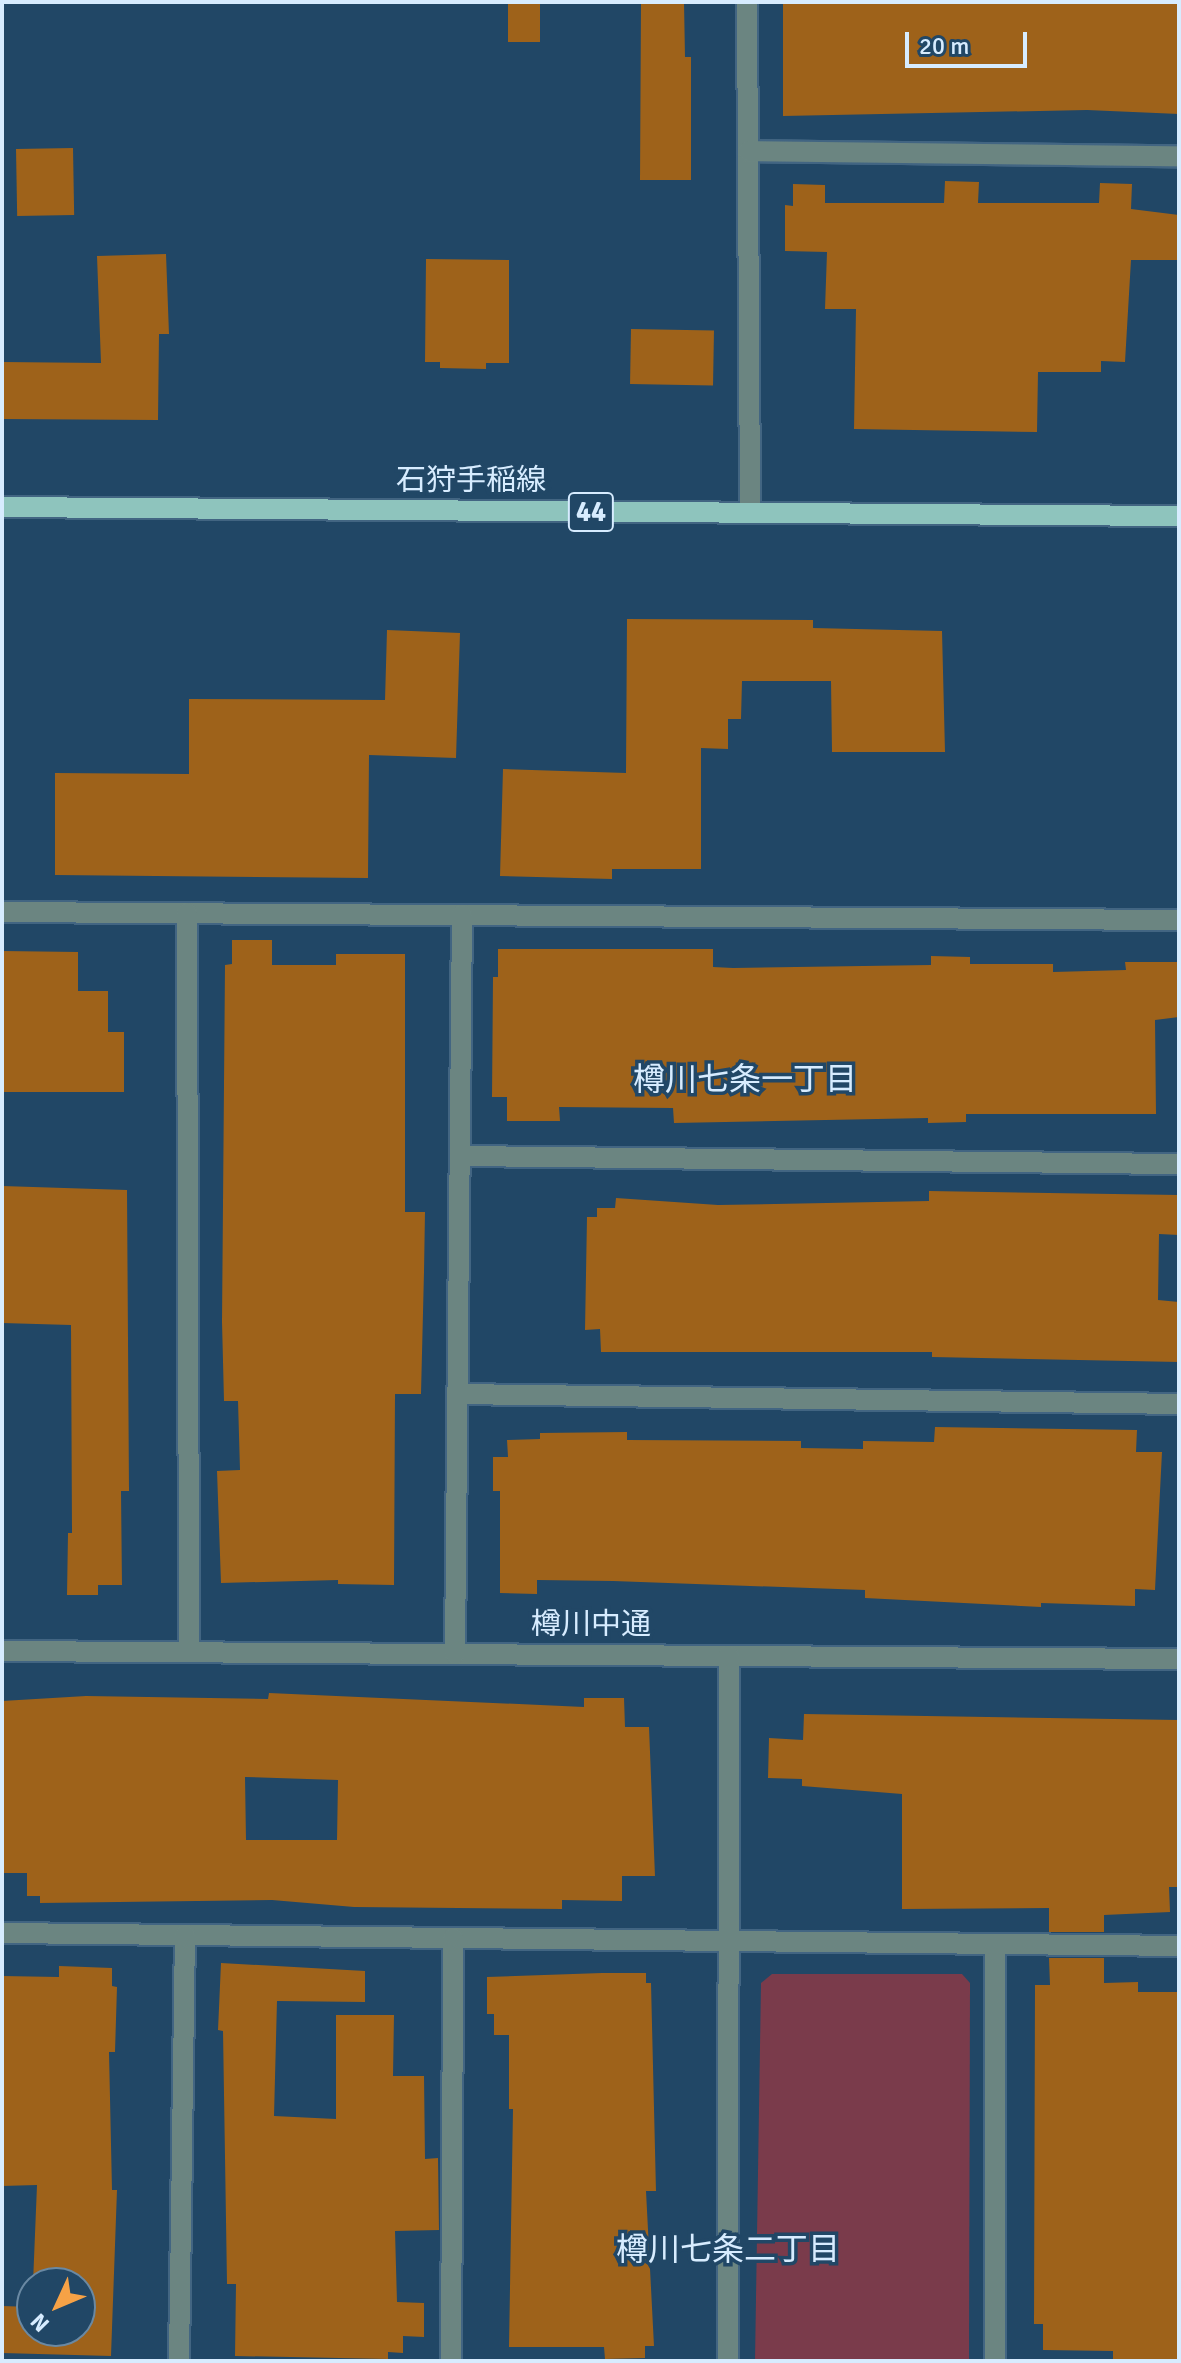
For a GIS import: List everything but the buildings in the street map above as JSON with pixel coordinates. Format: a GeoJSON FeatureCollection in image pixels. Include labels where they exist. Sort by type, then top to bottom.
{"type":"FeatureCollection","features":[{"type":"Feature","properties":{"kind":"main road","name":"石狩手稲線"},"geometry":{"type":"LineString","coordinates":[[2,507],[1179,516]]}},
{"type":"Feature","properties":{"kind":"street"},"geometry":{"type":"LineString","coordinates":[[747,2],[750,513]]}},
{"type":"Feature","properties":{"kind":"street"},"geometry":{"type":"LineString","coordinates":[[748,151],[1179,156]]}},
{"type":"Feature","properties":{"kind":"street"},"geometry":{"type":"LineString","coordinates":[[2,912],[1179,920]]}},
{"type":"Feature","properties":{"kind":"street"},"geometry":{"type":"LineString","coordinates":[[187,913],[189,1652]]}},
{"type":"Feature","properties":{"kind":"street"},"geometry":{"type":"LineString","coordinates":[[455,1654],[462,915]]}},
{"type":"Feature","properties":{"kind":"street"},"geometry":{"type":"LineString","coordinates":[[460,1156],[1179,1164]]}},
{"type":"Feature","properties":{"kind":"street"},"geometry":{"type":"LineString","coordinates":[[457,1394],[1179,1404]]}},
{"type":"Feature","properties":{"kind":"street","name":"樽川中通"},"geometry":{"type":"LineString","coordinates":[[2,1651],[1179,1659]]}},
{"type":"Feature","properties":{"kind":"street"},"geometry":{"type":"LineString","coordinates":[[728,2361],[732,1941],[729,1656]]}},
{"type":"Feature","properties":{"kind":"street"},"geometry":{"type":"LineString","coordinates":[[2,1933],[1179,1946]]}},
{"type":"Feature","properties":{"kind":"street"},"geometry":{"type":"LineString","coordinates":[[179,2361],[185,1935]]}},
{"type":"Feature","properties":{"kind":"street"},"geometry":{"type":"LineString","coordinates":[[451,2361],[453,1938]]}},
{"type":"Feature","properties":{"kind":"street"},"geometry":{"type":"LineString","coordinates":[[995,1944],[995,2361]]}},
{"type":"Feature","properties":{"kind":"shaded area"},"geometry":{"type":"Polygon","coordinates":[[[772,1974],[962,1974],[970,1983],[969,2361],[755,2361],[761,1983],[772,1974]]]}},
{"type":"Feature","properties":{"kind":"district","name":"樽川七条一丁目"},"geometry":{"type":"Point","coordinates":[745,1080]}},
{"type":"Feature","properties":{"kind":"district","name":"樽川七条二丁目"},"geometry":{"type":"Point","coordinates":[728,2250]}}]}
